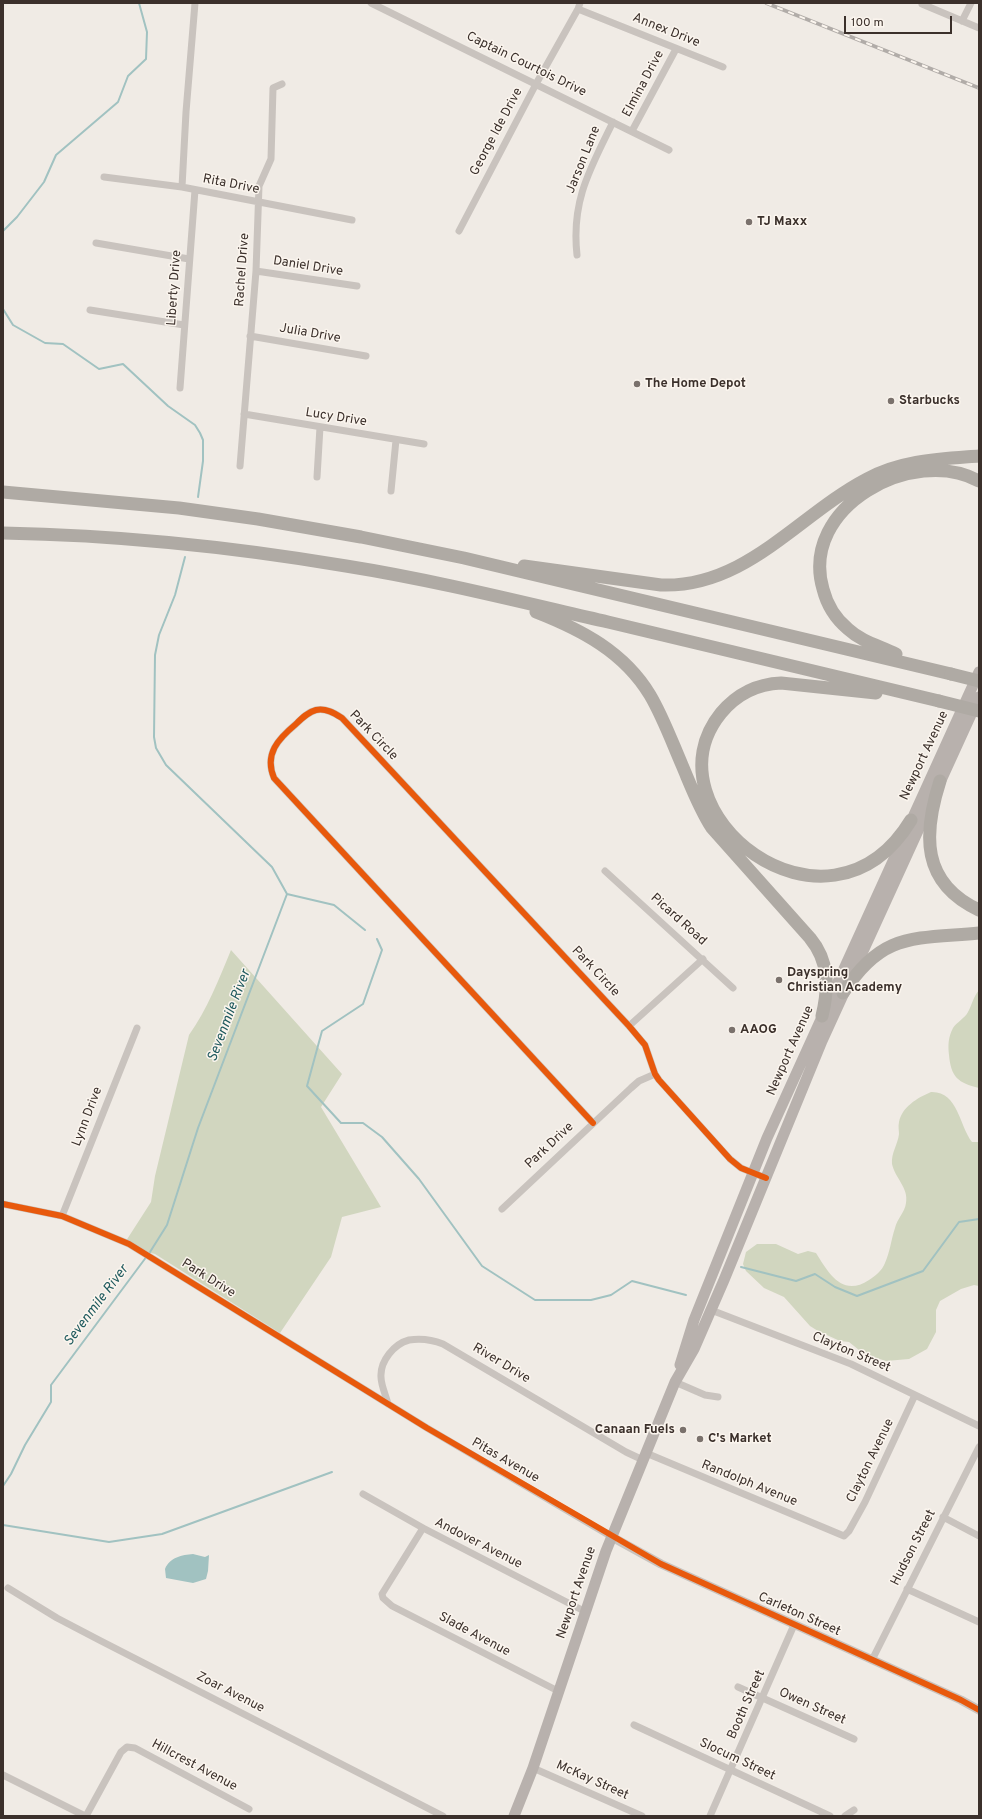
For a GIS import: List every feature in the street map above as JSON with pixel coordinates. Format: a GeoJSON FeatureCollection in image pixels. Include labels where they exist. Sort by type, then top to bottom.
{"type":"FeatureCollection","features":[{"type":"Feature","properties":{"kind":"highway"},"geometry":{"type":"LineString","coordinates":[[481,562],[546,568],[656,585],[696,583],[717,577],[743,565],[853,487],[884,471],[917,462],[979,456]]}},
{"type":"Feature","properties":{"kind":"highway"},"geometry":{"type":"LineString","coordinates":[[923,667],[862,639],[847,629],[838,619],[827,602],[821,584],[820,562],[823,545],[832,523],[845,508],[862,494],[888,481],[918,472],[939,470],[963,474],[979,481]]}},
{"type":"Feature","properties":{"kind":"highway"},"geometry":{"type":"LineString","coordinates":[[3,492],[114,501],[232,515],[361,537],[481,562],[979,681]]}},
{"type":"Feature","properties":{"kind":"highway"},"geometry":{"type":"LineString","coordinates":[[3,533],[111,538],[242,550],[373,570],[494,595],[979,711]]}},
{"type":"Feature","properties":{"kind":"highway"},"geometry":{"type":"LineString","coordinates":[[494,595],[560,622],[591,637],[616,655],[642,683],[660,715],[700,807],[712,828],[810,938],[820,952],[825,967],[827,984],[822,1016]]}},
{"type":"Feature","properties":{"kind":"highway"},"geometry":{"type":"LineString","coordinates":[[912,820],[900,837],[886,852],[870,864],[858,870],[826,875],[803,874],[788,870],[774,866],[755,856],[740,844],[728,831],[708,798],[703,780],[702,762],[707,738],[719,715],[738,697],[762,686],[787,683],[866,692],[915,695]]}},
{"type":"Feature","properties":{"kind":"highway"},"geometry":{"type":"LineString","coordinates":[[940,782],[929,827],[932,857],[940,875],[950,889],[963,901],[979,910]]}},
{"type":"Feature","properties":{"kind":"highway"},"geometry":{"type":"LineString","coordinates":[[843,993],[869,960],[894,944],[917,938],[979,933]]}},
{"type":"Feature","properties":{"kind":"main road","name":"Newport Avenue"},"geometry":{"type":"LineString","coordinates":[[514,1816],[533,1768],[584,1611],[612,1537],[675,1382],[697,1314],[754,1172],[782,1104],[979,672]]}},
{"type":"Feature","properties":{"kind":"main road","name":"Newport Avenue"},"geometry":{"type":"LineString","coordinates":[[675,1382],[694,1349],[711,1310],[811,1066],[843,993],[979,697]]}},
{"type":"Feature","properties":{"kind":"street"},"geometry":{"type":"LineString","coordinates":[[182,187],[186,112],[195,3]]}},
{"type":"Feature","properties":{"kind":"street","name":"Captain Courtois Drive"},"geometry":{"type":"LineString","coordinates":[[371,3],[669,150]]}},
{"type":"Feature","properties":{"kind":"street"},"geometry":{"type":"LineString","coordinates":[[962,21],[971,3]]}},
{"type":"Feature","properties":{"kind":"street"},"geometry":{"type":"LineString","coordinates":[[922,4],[979,28]]}},
{"type":"Feature","properties":{"kind":"street","name":"George Ide Drive"},"geometry":{"type":"LineString","coordinates":[[459,231],[536,84],[579,6]]}},
{"type":"Feature","properties":{"kind":"street","name":"Annex Drive"},"geometry":{"type":"LineString","coordinates":[[579,6],[676,49],[723,67]]}},
{"type":"Feature","properties":{"kind":"street","name":"Elmina Drive"},"geometry":{"type":"LineString","coordinates":[[632,131],[676,49]]}},
{"type":"Feature","properties":{"kind":"street","name":"Rachel Drive"},"geometry":{"type":"LineString","coordinates":[[240,466],[256,271],[259,186],[271,159],[273,88],[282,84]]}},
{"type":"Feature","properties":{"kind":"street","name":"Jarson Lane"},"geometry":{"type":"LineString","coordinates":[[578,255],[575,236],[576,217],[583,188],[613,122]]}},
{"type":"Feature","properties":{"kind":"street","name":"Rita Drive"},"geometry":{"type":"LineString","coordinates":[[104,177],[182,187],[352,220]]}},
{"type":"Feature","properties":{"kind":"street","name":"Liberty Drive"},"geometry":{"type":"LineString","coordinates":[[180,388],[195,190]]}},
{"type":"Feature","properties":{"kind":"street"},"geometry":{"type":"LineString","coordinates":[[96,243],[189,258]]}},
{"type":"Feature","properties":{"kind":"street","name":"Daniel Drive"},"geometry":{"type":"LineString","coordinates":[[256,271],[357,286]]}},
{"type":"Feature","properties":{"kind":"street"},"geometry":{"type":"LineString","coordinates":[[90,310],[184,325]]}},
{"type":"Feature","properties":{"kind":"street","name":"Julia Drive"},"geometry":{"type":"LineString","coordinates":[[250,336],[366,356]]}},
{"type":"Feature","properties":{"kind":"street","name":"Lucy Drive"},"geometry":{"type":"LineString","coordinates":[[244,414],[424,444]]}},
{"type":"Feature","properties":{"kind":"street"},"geometry":{"type":"LineString","coordinates":[[316,477],[320,427]]}},
{"type":"Feature","properties":{"kind":"street"},"geometry":{"type":"LineString","coordinates":[[390,491],[396,440]]}},
{"type":"Feature","properties":{"kind":"street","name":"Park Circle"},"geometry":{"type":"LineString","coordinates":[[593,1123],[439,955],[311,820],[274,778],[271,769],[271,758],[274,747],[284,735],[308,713],[317,710],[333,712],[342,718],[629,1026],[645,1045],[655,1074],[664,1087],[730,1159],[741,1168],[766,1178]]}},
{"type":"Feature","properties":{"kind":"street","name":"Picard Road"},"geometry":{"type":"LineString","coordinates":[[605,871],[733,988]]}},
{"type":"Feature","properties":{"kind":"street"},"geometry":{"type":"LineString","coordinates":[[629,1026],[703,959]]}},
{"type":"Feature","properties":{"kind":"street","name":"Lynn Drive"},"geometry":{"type":"LineString","coordinates":[[62,1216],[137,1028]]}},
{"type":"Feature","properties":{"kind":"street","name":"Park Drive"},"geometry":{"type":"LineString","coordinates":[[502,1209],[631,1088],[639,1081],[655,1074]]}},
{"type":"Feature","properties":{"kind":"street","name":"Park Drive"},"geometry":{"type":"LineString","coordinates":[[3,1204],[62,1216],[129,1244],[388,1404]]}},
{"type":"Feature","properties":{"kind":"street","name":"Clayton Street"},"geometry":{"type":"LineString","coordinates":[[711,1310],[851,1364],[979,1426]]}},
{"type":"Feature","properties":{"kind":"street","name":"River Drive"},"geometry":{"type":"LineString","coordinates":[[388,1404],[381,1377],[384,1361],[395,1348],[409,1340],[432,1340],[443,1344],[626,1452],[645,1457]]}},
{"type":"Feature","properties":{"kind":"street"},"geometry":{"type":"LineString","coordinates":[[675,1382],[705,1395],[718,1397]]}},
{"type":"Feature","properties":{"kind":"street","name":"Clayton Avenue"},"geometry":{"type":"LineString","coordinates":[[844,1536],[849,1531],[865,1502],[915,1395]]}},
{"type":"Feature","properties":{"kind":"street","name":"Pitas Avenue"},"geometry":{"type":"LineString","coordinates":[[388,1404],[612,1537]]}},
{"type":"Feature","properties":{"kind":"street","name":"Hudson Street"},"geometry":{"type":"LineString","coordinates":[[872,1660],[979,1448]]}},
{"type":"Feature","properties":{"kind":"street","name":"Randolph Avenue"},"geometry":{"type":"LineString","coordinates":[[645,1457],[844,1536]]}},
{"type":"Feature","properties":{"kind":"street","name":"Andover Avenue"},"geometry":{"type":"LineString","coordinates":[[363,1494],[422,1528],[584,1611]]}},
{"type":"Feature","properties":{"kind":"street"},"geometry":{"type":"LineString","coordinates":[[944,1518],[979,1536]]}},
{"type":"Feature","properties":{"kind":"street","name":"Slade Avenue"},"geometry":{"type":"LineString","coordinates":[[422,1528],[382,1596],[392,1606],[558,1691]]}},
{"type":"Feature","properties":{"kind":"street","name":"Carleton Street"},"geometry":{"type":"LineString","coordinates":[[612,1537],[661,1564],[979,1710]]}},
{"type":"Feature","properties":{"kind":"street","name":"Zoar Avenue"},"geometry":{"type":"LineString","coordinates":[[8,1588],[89,1635],[443,1816]]}},
{"type":"Feature","properties":{"kind":"street"},"geometry":{"type":"LineString","coordinates":[[907,1589],[979,1622]]}},
{"type":"Feature","properties":{"kind":"street","name":"Booth Street"},"geometry":{"type":"LineString","coordinates":[[710,1816],[794,1625]]}},
{"type":"Feature","properties":{"kind":"street","name":"Owen Street"},"geometry":{"type":"LineString","coordinates":[[738,1687],[854,1739]]}},
{"type":"Feature","properties":{"kind":"street","name":"Slocum Street"},"geometry":{"type":"LineString","coordinates":[[634,1726],[830,1816]]}},
{"type":"Feature","properties":{"kind":"street","name":"Hillcrest Avenue"},"geometry":{"type":"LineString","coordinates":[[85,1816],[121,1752],[126,1747],[135,1748],[249,1809]]}},
{"type":"Feature","properties":{"kind":"street","name":"McKay Street"},"geometry":{"type":"LineString","coordinates":[[533,1768],[642,1816]]}},
{"type":"Feature","properties":{"kind":"street"},"geometry":{"type":"LineString","coordinates":[[3,1775],[85,1816]]}},
{"type":"Feature","properties":{"kind":"street"},"geometry":{"type":"LineString","coordinates":[[845,1816],[854,1810]]}},
{"type":"Feature","properties":{"kind":"green space"},"geometry":{"type":"Polygon","coordinates":[[[231,950],[342,1074],[321,1107],[381,1207],[342,1217],[331,1257],[280,1333],[155,1254],[132,1248],[124,1244],[151,1202],[155,1176],[189,1035],[207,1005],[231,950]]]}},
{"type":"Feature","properties":{"kind":"green space"},"geometry":{"type":"Polygon","coordinates":[[[979,990],[979,1088],[966,1084],[957,1078],[950,1063],[948,1048],[949,1038],[953,1028],[967,1014],[975,995],[979,990]]]}},
{"type":"Feature","properties":{"kind":"green space"},"geometry":{"type":"Polygon","coordinates":[[[931,1092],[940,1093],[947,1097],[957,1110],[972,1142],[979,1142],[979,1286],[974,1285],[961,1289],[940,1301],[936,1310],[936,1332],[927,1349],[909,1359],[886,1361],[864,1354],[849,1342],[840,1341],[810,1326],[784,1297],[764,1288],[746,1271],[743,1264],[746,1252],[757,1244],[776,1244],[798,1254],[808,1251],[816,1253],[831,1275],[844,1284],[851,1286],[859,1285],[878,1273],[884,1266],[887,1259],[896,1225],[906,1203],[906,1193],[892,1164],[899,1134],[899,1122],[907,1107],[931,1092]]]}},
{"type":"Feature","properties":{"kind":"water"},"geometry":{"type":"Polygon","coordinates":[[[193,1554],[205,1557],[209,1555],[206,1579],[193,1583],[166,1578],[165,1569],[173,1559],[193,1554]]]}},
{"type":"Feature","properties":{"kind":"waterway","name":"Sevenmile River"},"geometry":{"type":"LineString","coordinates":[[3,231],[17,217],[44,182],[56,155],[118,102],[128,76],[146,59],[147,32],[139,3]]}},
{"type":"Feature","properties":{"kind":"waterway","name":"Sevenmile River"},"geometry":{"type":"LineString","coordinates":[[3,309],[13,325],[45,343],[63,344],[99,369],[123,364],[168,406],[195,425],[203,440],[203,461],[198,497]]}},
{"type":"Feature","properties":{"kind":"waterway","name":"Sevenmile River"},"geometry":{"type":"LineString","coordinates":[[3,1486],[11,1474],[25,1445],[51,1402],[51,1385],[150,1252],[167,1225],[198,1128],[287,894],[272,867],[166,765],[156,748],[154,737],[155,655],[159,635],[175,595],[185,557]]}},
{"type":"Feature","properties":{"kind":"waterway"},"geometry":{"type":"LineString","coordinates":[[287,894],[334,905],[365,930]]}},
{"type":"Feature","properties":{"kind":"waterway"},"geometry":{"type":"LineString","coordinates":[[377,939],[382,950],[363,1004],[322,1031],[307,1086],[341,1123],[363,1123],[382,1137],[419,1179],[482,1266],[535,1300],[591,1300],[611,1295],[632,1281],[686,1295]]}},
{"type":"Feature","properties":{"kind":"waterway"},"geometry":{"type":"LineString","coordinates":[[741,1267],[796,1281],[815,1274],[835,1287],[857,1296],[923,1271],[959,1222],[979,1219]]}},
{"type":"Feature","properties":{"kind":"waterway"},"geometry":{"type":"LineString","coordinates":[[3,1525],[109,1542],[162,1534],[332,1472]]}},
{"type":"Feature","properties":{"kind":"railway"},"geometry":{"type":"LineString","coordinates":[[766,3],[979,88]]}},
{"type":"Feature","properties":{"kind":"cycle path"},"geometry":{"type":"LineString","coordinates":[[593,1123],[274,778],[271,769],[274,748],[278,741],[303,717],[316,710],[327,710],[342,718],[629,1026],[645,1045],[655,1074],[659,1080],[730,1159],[741,1168],[766,1178]]}},
{"type":"Feature","properties":{"kind":"cycle path"},"geometry":{"type":"LineString","coordinates":[[3,1204],[62,1216],[129,1244],[427,1428],[661,1564],[961,1700],[979,1710]]}},
{"type":"Feature","properties":{"kind":"place","name":"TJ Maxx"},"geometry":{"type":"Point","coordinates":[749,222]}},
{"type":"Feature","properties":{"kind":"place","name":"The Home Depot"},"geometry":{"type":"Point","coordinates":[637,384]}},
{"type":"Feature","properties":{"kind":"place","name":"Starbucks"},"geometry":{"type":"Point","coordinates":[891,401]}},
{"type":"Feature","properties":{"kind":"place","name":"Dayspring Christian Academy"},"geometry":{"type":"Point","coordinates":[779,980]}},
{"type":"Feature","properties":{"kind":"place","name":"AAOG"},"geometry":{"type":"Point","coordinates":[732,1030]}},
{"type":"Feature","properties":{"kind":"place","name":"Canaan Fuels"},"geometry":{"type":"Point","coordinates":[683,1430]}},
{"type":"Feature","properties":{"kind":"place","name":"C's Market"},"geometry":{"type":"Point","coordinates":[700,1439]}}]}
